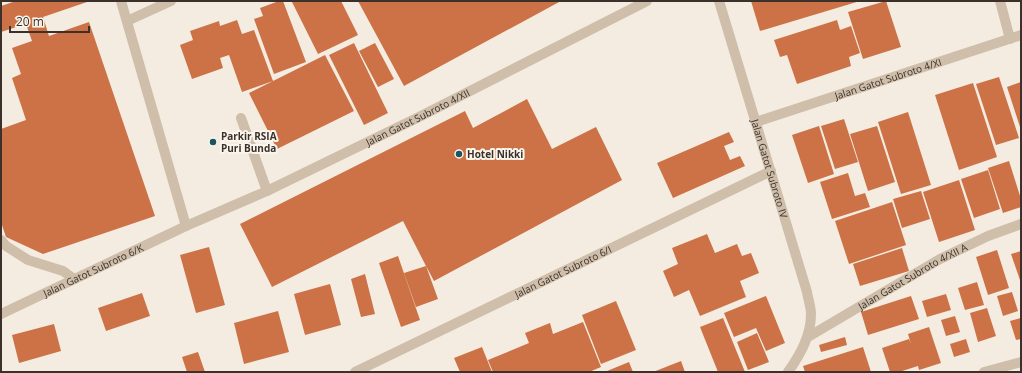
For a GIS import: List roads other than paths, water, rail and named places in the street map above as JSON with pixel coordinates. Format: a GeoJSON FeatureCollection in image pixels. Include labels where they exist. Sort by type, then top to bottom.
{"type":"FeatureCollection","features":[{"type":"Feature","properties":{"kind":"street"},"geometry":{"type":"LineString","coordinates":[[121,1],[186,226]]}},
{"type":"Feature","properties":{"kind":"street"},"geometry":{"type":"LineString","coordinates":[[127,21],[171,1]]}},
{"type":"Feature","properties":{"kind":"street","name":"Jalan Gatot Subroto 4/XII"},"geometry":{"type":"LineString","coordinates":[[186,226],[267,191],[419,117],[647,1]]}},
{"type":"Feature","properties":{"kind":"street","name":"Jalan Gatot Subroto IV"},"geometry":{"type":"LineString","coordinates":[[719,1],[807,292],[811,314],[808,337]]}},
{"type":"Feature","properties":{"kind":"street"},"geometry":{"type":"LineString","coordinates":[[1000,1],[1010,39]]}},
{"type":"Feature","properties":{"kind":"street","name":"Jalan Gatot Subroto 4/XI"},"geometry":{"type":"LineString","coordinates":[[756,122],[1021,36]]}},
{"type":"Feature","properties":{"kind":"street"},"geometry":{"type":"LineString","coordinates":[[241,118],[267,191]]}},
{"type":"Feature","properties":{"kind":"street","name":"Jalan Gatot Subroto 6/I"},"geometry":{"type":"LineString","coordinates":[[356,372],[771,171]]}},
{"type":"Feature","properties":{"kind":"street","name":"Jalan Gatot Subroto 4/XII A"},"geometry":{"type":"LineString","coordinates":[[808,337],[940,259],[988,236],[1021,224]]}},
{"type":"Feature","properties":{"kind":"street","name":"Jalan Gatot Subroto 6/K"},"geometry":{"type":"LineString","coordinates":[[1,314],[186,226]]}},
{"type":"Feature","properties":{"kind":"street"},"geometry":{"type":"LineString","coordinates":[[1,240],[6,246],[28,260],[63,271],[74,279]]}},
{"type":"Feature","properties":{"kind":"street"},"geometry":{"type":"LineString","coordinates":[[789,372],[804,348],[808,337]]}},
{"type":"Feature","properties":{"kind":"street"},"geometry":{"type":"LineString","coordinates":[[984,372],[1021,362]]}},
{"type":"Feature","properties":{"kind":"place","name":"Parkir RSIA Puri Bunda"},"geometry":{"type":"Point","coordinates":[213,142]}},
{"type":"Feature","properties":{"kind":"place","name":"Hotel Nikki"},"geometry":{"type":"Point","coordinates":[459,154]}}]}
